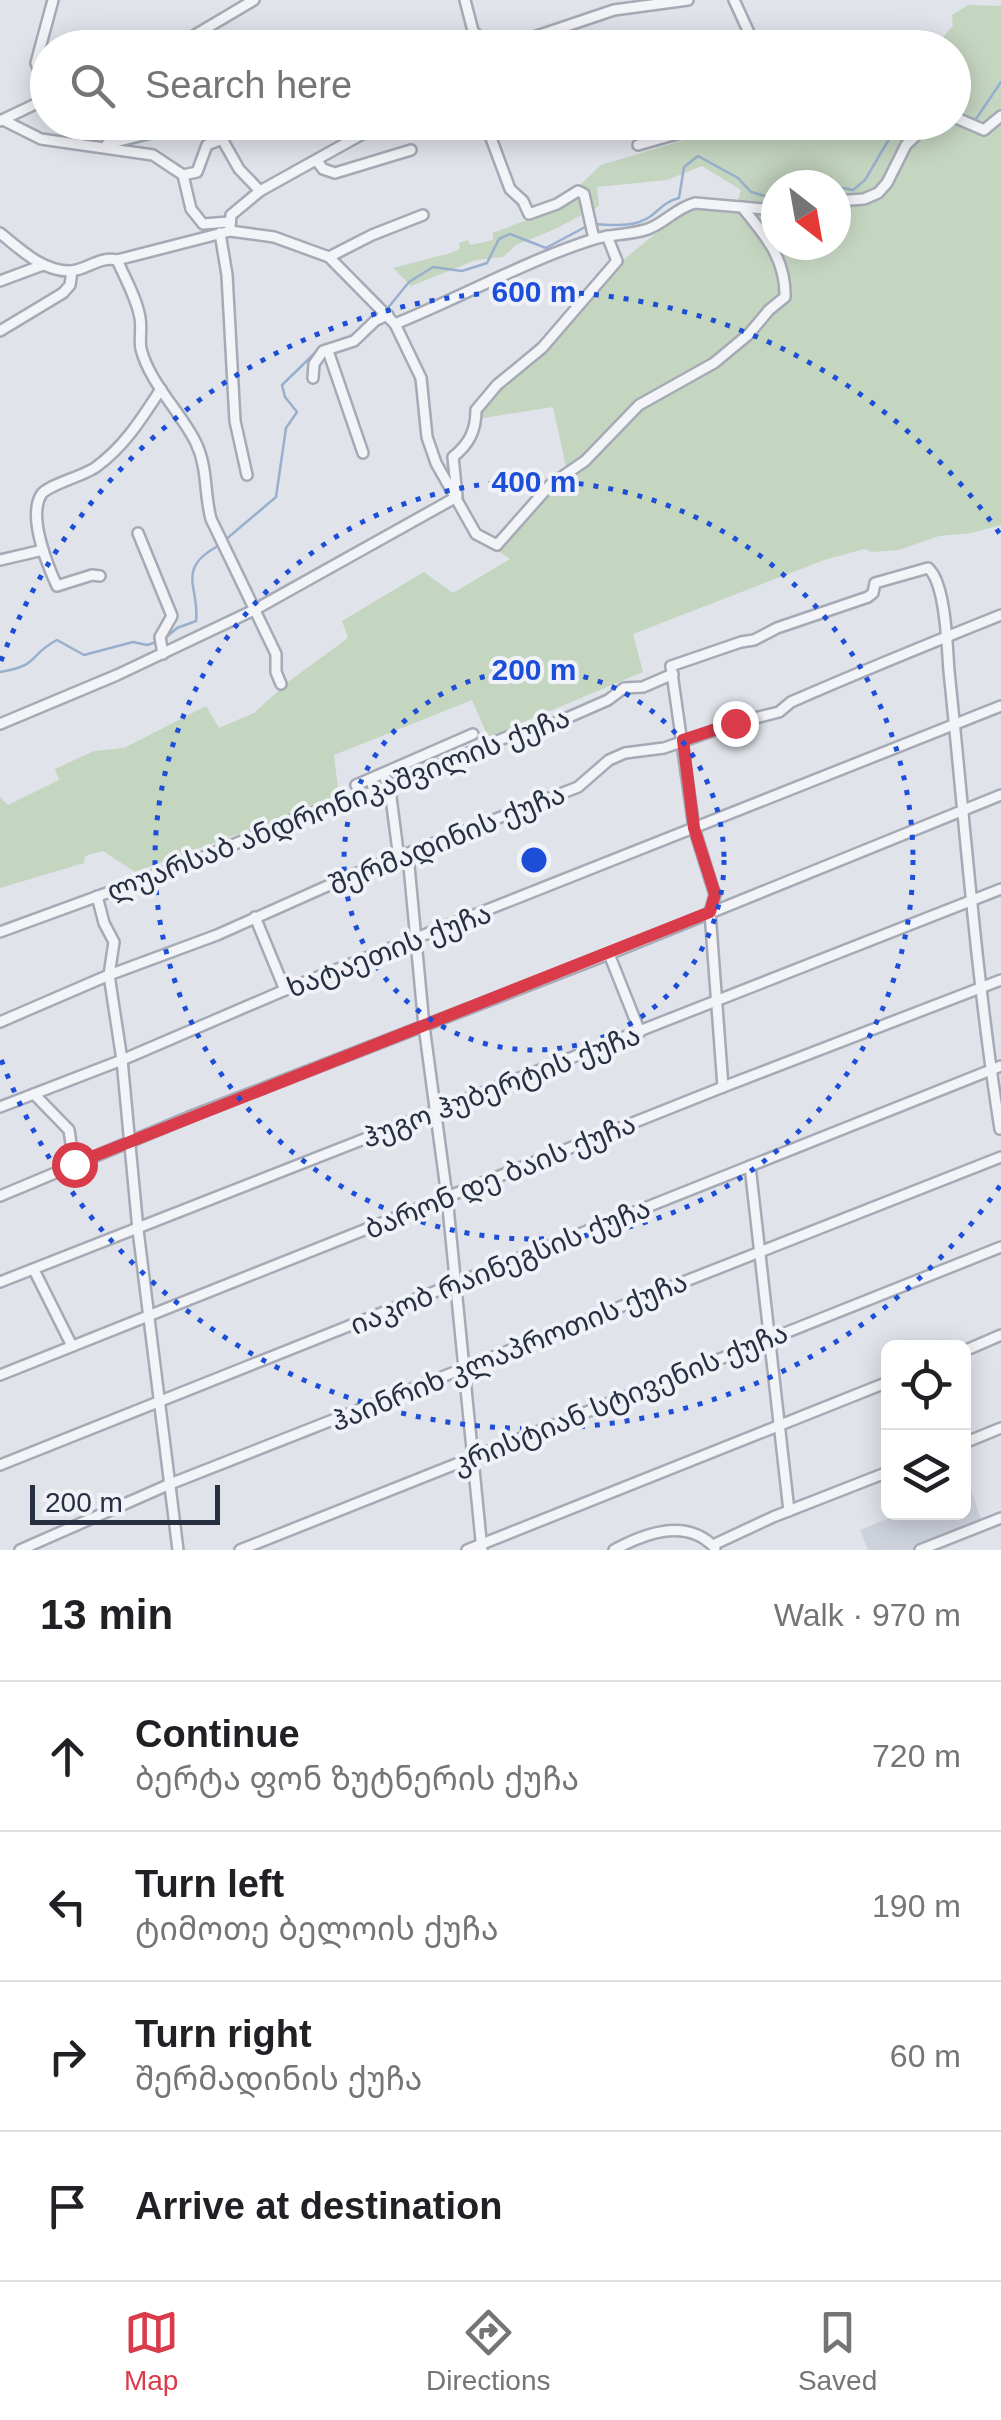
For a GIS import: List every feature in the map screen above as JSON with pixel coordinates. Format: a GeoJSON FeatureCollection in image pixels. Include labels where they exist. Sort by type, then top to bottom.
{"type":"FeatureCollection","features":[{"type":"Feature","properties":{"kind":"street"},"geometry":{"type":"LineString","coordinates":[[45,30],[53,0]]}},
{"type":"Feature","properties":{"kind":"street"},"geometry":{"type":"LineString","coordinates":[[203,30],[254,0]]}},
{"type":"Feature","properties":{"kind":"street"},"geometry":{"type":"LineString","coordinates":[[465,0],[473,30]]}},
{"type":"Feature","properties":{"kind":"street"},"geometry":{"type":"LineString","coordinates":[[555,30],[634,0]]}},
{"type":"Feature","properties":{"kind":"street"},"geometry":{"type":"LineString","coordinates":[[614,10],[688,0]]}},
{"type":"Feature","properties":{"kind":"street"},"geometry":{"type":"LineString","coordinates":[[734,0],[748,30]]}},
{"type":"Feature","properties":{"kind":"street"},"geometry":{"type":"LineString","coordinates":[[1,120],[30,105]]}},
{"type":"Feature","properties":{"kind":"street"},"geometry":{"type":"LineString","coordinates":[[971,124],[984,130],[1001,116]]}},
{"type":"Feature","properties":{"kind":"street"},"geometry":{"type":"LineString","coordinates":[[1,120],[30,133]]}},
{"type":"Feature","properties":{"kind":"street"},"geometry":{"type":"LineString","coordinates":[[56,140],[153,155],[182,175],[195,216],[203,224],[274,237],[329,257],[391,320],[420,378],[426,436],[453,499],[476,534],[497,545],[550,485],[585,461],[638,405],[714,363],[785,297],[784,269],[771,244],[742,207]]}},
{"type":"Feature","properties":{"kind":"street"},"geometry":{"type":"LineString","coordinates":[[100,146],[124,140]]}},
{"type":"Feature","properties":{"kind":"street"},"geometry":{"type":"LineString","coordinates":[[182,175],[196,172],[207,145],[222,140],[239,169],[260,191]]}},
{"type":"Feature","properties":{"kind":"street"},"geometry":{"type":"LineString","coordinates":[[247,475],[234,420],[226,228],[236,210],[260,191],[353,140]]}},
{"type":"Feature","properties":{"kind":"street"},"geometry":{"type":"LineString","coordinates":[[492,140],[510,188],[524,201],[529,214],[578,191],[584,194],[592,229]]}},
{"type":"Feature","properties":{"kind":"street"},"geometry":{"type":"LineString","coordinates":[[638,144],[653,140]]}},
{"type":"Feature","properties":{"kind":"street"},"geometry":{"type":"LineString","coordinates":[[851,200],[878,194],[911,140]]}},
{"type":"Feature","properties":{"kind":"street"},"geometry":{"type":"LineString","coordinates":[[317,161],[323,169],[335,173],[410,150]]}},
{"type":"Feature","properties":{"kind":"street"},"geometry":{"type":"LineString","coordinates":[[592,229],[607,236],[654,227],[683,206],[694,203],[761,209]]}},
{"type":"Feature","properties":{"kind":"street"},"geometry":{"type":"LineString","coordinates":[[329,257],[423,216]]}},
{"type":"Feature","properties":{"kind":"street"},"geometry":{"type":"LineString","coordinates":[[0,234],[43,264],[72,271],[226,228]]}},
{"type":"Feature","properties":{"kind":"street"},"geometry":{"type":"LineString","coordinates":[[313,378],[318,356],[354,341],[376,320],[433,309],[592,229]]}},
{"type":"Feature","properties":{"kind":"street"},"geometry":{"type":"LineString","coordinates":[[0,724],[256,609],[457,496],[453,456],[476,428],[476,410],[497,385],[542,348],[618,261],[607,236]]}},
{"type":"Feature","properties":{"kind":"street"},"geometry":{"type":"LineString","coordinates":[[117,260],[140,313],[140,348],[202,459],[206,499],[276,654],[281,684]]}},
{"type":"Feature","properties":{"kind":"street"},"geometry":{"type":"LineString","coordinates":[[0,281],[43,264]]}},
{"type":"Feature","properties":{"kind":"street"},"geometry":{"type":"LineString","coordinates":[[0,331],[63,293],[73,278],[72,271]]}},
{"type":"Feature","properties":{"kind":"street"},"geometry":{"type":"LineString","coordinates":[[328,351],[362,453]]}},
{"type":"Feature","properties":{"kind":"street"},"geometry":{"type":"LineString","coordinates":[[100,576],[92,574],[57,586],[42,550],[40,497],[44,490],[81,477],[113,454],[162,389]]}},
{"type":"Feature","properties":{"kind":"street"},"geometry":{"type":"LineString","coordinates":[[138,533],[172,616],[160,637],[162,652]]}},
{"type":"Feature","properties":{"kind":"street"},"geometry":{"type":"LineString","coordinates":[[0,560],[42,550]]}},
{"type":"Feature","properties":{"kind":"street","name":"ლუარსაბ ანდრონიკაშვილის ქუჩა"},"geometry":{"type":"LineString","coordinates":[[0,932],[390,786],[486,745],[571,717],[624,688],[643,687],[672,670],[741,642],[868,597],[875,583],[928,568],[933,571],[946,640]]}},
{"type":"Feature","properties":{"kind":"street","name":"შერმადინის ქუჩა"},"geometry":{"type":"LineString","coordinates":[[0,1022],[352,875],[578,787],[609,760],[625,752],[652,751],[780,712],[791,702],[1001,615]]}},
{"type":"Feature","properties":{"kind":"street"},"geometry":{"type":"LineString","coordinates":[[946,640],[1000,1129]]}},
{"type":"Feature","properties":{"kind":"street"},"geometry":{"type":"LineString","coordinates":[[672,670],[694,828],[715,894],[710,912],[723,1087]]}},
{"type":"Feature","properties":{"kind":"street","name":"ხატაეთის ქუჩა"},"geometry":{"type":"LineString","coordinates":[[0,1107],[1001,706]]}},
{"type":"Feature","properties":{"kind":"street"},"geometry":{"type":"LineString","coordinates":[[356,785],[472,734]]}},
{"type":"Feature","properties":{"kind":"street"},"geometry":{"type":"LineString","coordinates":[[387,774],[404,857],[447,1197],[481,1547]]}},
{"type":"Feature","properties":{"kind":"street"},"geometry":{"type":"LineString","coordinates":[[0,1196],[1001,795]]}},
{"type":"Feature","properties":{"kind":"street","name":"ჰუგო ჰუბერტის ქუჩა"},"geometry":{"type":"LineString","coordinates":[[0,1282],[1001,889]]}},
{"type":"Feature","properties":{"kind":"street"},"geometry":{"type":"LineString","coordinates":[[97,896],[114,942],[109,975],[178,1550]]}},
{"type":"Feature","properties":{"kind":"street"},"geometry":{"type":"LineString","coordinates":[[255,918],[285,990]]}},
{"type":"Feature","properties":{"kind":"street"},"geometry":{"type":"LineString","coordinates":[[609,954],[640,1032]]}},
{"type":"Feature","properties":{"kind":"street","name":"ბარონ დე ბაის ქუჩა"},"geometry":{"type":"LineString","coordinates":[[0,1374],[1001,980]]}},
{"type":"Feature","properties":{"kind":"street","name":"იაკობ რაინეგსის ქუჩა"},"geometry":{"type":"LineString","coordinates":[[0,1466],[996,1068]]}},
{"type":"Feature","properties":{"kind":"street"},"geometry":{"type":"LineString","coordinates":[[34,1094],[69,1130],[74,1164]]}},
{"type":"Feature","properties":{"kind":"street","name":"ჰაინრიხ კლაპროთის ქუჩა"},"geometry":{"type":"LineString","coordinates":[[20,1550],[170,1484],[1000,1161]]}},
{"type":"Feature","properties":{"kind":"street"},"geometry":{"type":"LineString","coordinates":[[750,1166],[790,1511]]}},
{"type":"Feature","properties":{"kind":"street","name":"კრისტიან სტივენის ქუჩა"},"geometry":{"type":"LineString","coordinates":[[240,1550],[1001,1247]]}},
{"type":"Feature","properties":{"kind":"street"},"geometry":{"type":"LineString","coordinates":[[34,1270],[72,1346]]}},
{"type":"Feature","properties":{"kind":"street"},"geometry":{"type":"LineString","coordinates":[[971,1349],[1001,1335]]}},
{"type":"Feature","properties":{"kind":"street"},"geometry":{"type":"LineString","coordinates":[[467,1550],[881,1385]]}},
{"type":"Feature","properties":{"kind":"street"},"geometry":{"type":"LineString","coordinates":[[971,1439],[1001,1428]]}},
{"type":"Feature","properties":{"kind":"street"},"geometry":{"type":"LineString","coordinates":[[614,1550],[638,1538],[679,1529],[704,1536],[715,1548],[790,1511],[881,1475]]}},
{"type":"Feature","properties":{"kind":"street"},"geometry":{"type":"LineString","coordinates":[[920,1550],[1001,1518]]}},
{"type":"Feature","properties":{"kind":"shaded area"},"geometry":{"type":"Polygon","coordinates":[[[971,1490],[982,1522],[913,1550],[868,1550],[860,1530],[884,1520],[971,1520],[971,1490]]]}},
{"type":"Feature","properties":{"kind":"green space"},"geometry":{"type":"Polygon","coordinates":[[[968,5],[1001,6],[1001,525],[939,536],[899,550],[864,549],[824,560],[633,634],[643,672],[488,737],[472,700],[334,755],[339,797],[135,872],[103,851],[85,856],[84,863],[0,888],[0,797],[8,805],[59,780],[55,769],[94,751],[124,748],[206,706],[219,728],[254,713],[288,682],[348,638],[342,621],[424,572],[453,593],[510,559],[497,550],[548,492],[568,476],[553,407],[477,419],[492,392],[538,355],[622,261],[660,230],[707,200],[737,203],[741,190],[702,166],[667,180],[597,187],[599,206],[516,245],[503,257],[476,260],[411,286],[393,268],[454,252],[460,248],[459,243],[468,240],[470,245],[493,240],[493,233],[571,203],[580,185],[601,165],[684,140],[971,140],[971,30],[949,30],[952,15],[968,5]]]}},
{"type":"Feature","properties":{"kind":"waterway"},"geometry":{"type":"LineString","coordinates":[[971,119],[976,119],[1001,82]]}},
{"type":"Feature","properties":{"kind":"waterway"},"geometry":{"type":"LineString","coordinates":[[851,190],[865,180],[888,140]]}},
{"type":"Feature","properties":{"kind":"waterway"},"geometry":{"type":"LineString","coordinates":[[594,224],[638,222],[679,198],[684,167],[698,156],[761,195]]}},
{"type":"Feature","properties":{"kind":"waterway"},"geometry":{"type":"LineString","coordinates":[[387,309],[409,282],[433,267],[462,271],[487,263],[499,239],[510,234],[546,248],[587,226]]}},
{"type":"Feature","properties":{"kind":"waterway"},"geometry":{"type":"LineString","coordinates":[[326,345],[345,340],[359,330]]}},
{"type":"Feature","properties":{"kind":"waterway"},"geometry":{"type":"LineString","coordinates":[[224,541],[276,497],[286,428],[297,412],[285,397],[282,385],[319,349]]}},
{"type":"Feature","properties":{"kind":"waterway"},"geometry":{"type":"LineString","coordinates":[[0,672],[28,663],[57,640],[84,655],[133,642],[147,645],[196,621],[193,571],[205,554],[218,546]]}},
{"type":"Feature","properties":{"kind":"route"},"geometry":{"type":"LineString","coordinates":[[74,1164],[710,912],[715,894],[694,828],[683,740],[735,723]]}}]}
